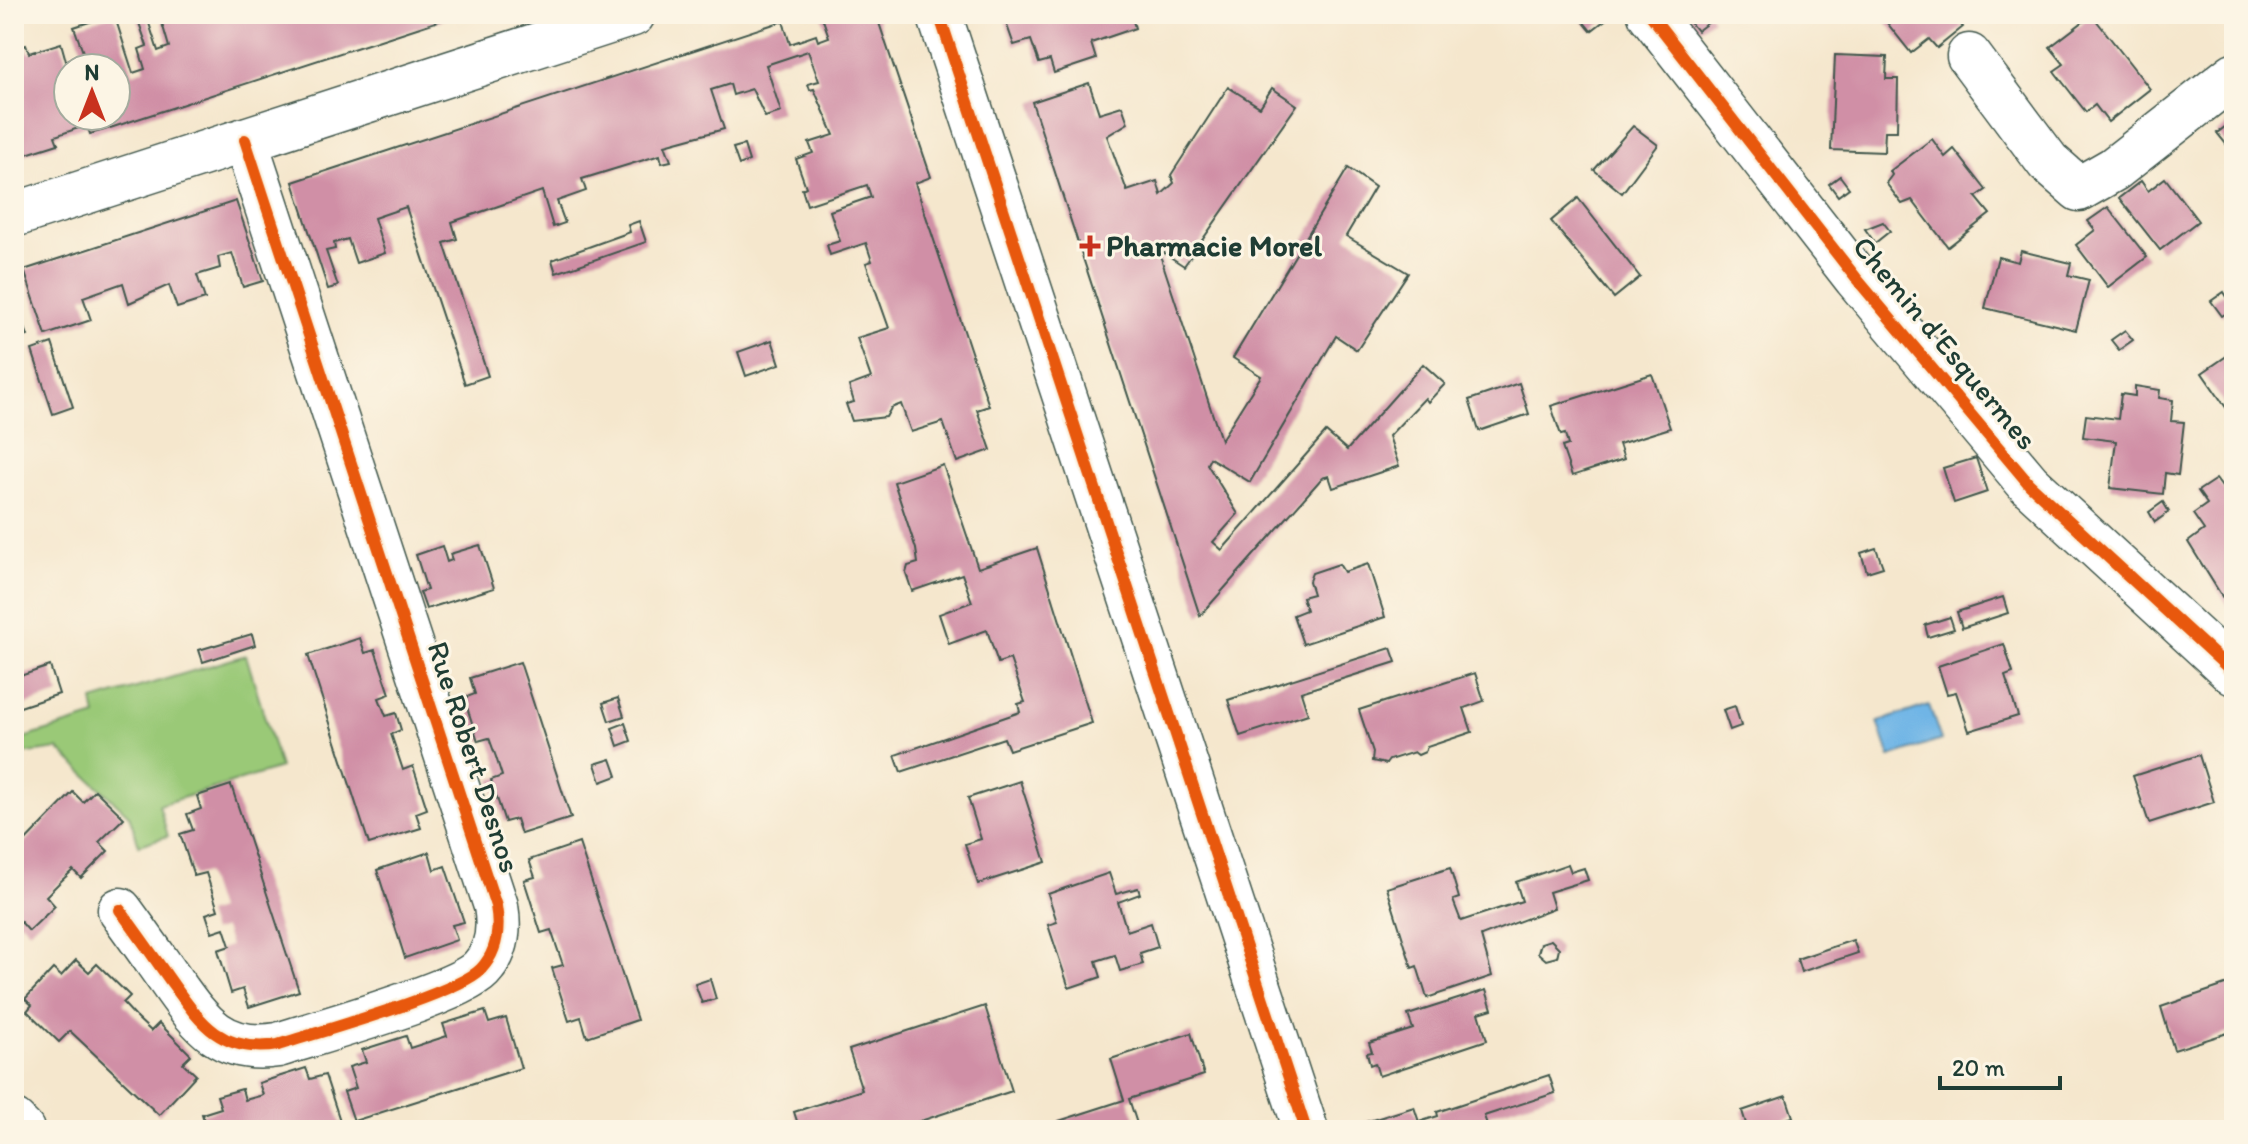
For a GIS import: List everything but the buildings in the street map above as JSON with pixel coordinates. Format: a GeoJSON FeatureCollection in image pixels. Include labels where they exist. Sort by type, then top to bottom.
{"type":"FeatureCollection","features":[{"type":"Feature","properties":{"kind":"street"},"geometry":{"type":"LineString","coordinates":[[14,215],[633,14]]}},
{"type":"Feature","properties":{"kind":"street"},"geometry":{"type":"LineString","coordinates":[[939,14],[1306,1130]]}},
{"type":"Feature","properties":{"kind":"street","name":"Chemin d'Esquermes"},"geometry":{"type":"LineString","coordinates":[[1650,14],[1856,278],[2029,484],[2234,673]]}},
{"type":"Feature","properties":{"kind":"street"},"geometry":{"type":"LineString","coordinates":[[1969,56],[2048,162],[2079,189],[2114,169],[2234,75]]}},
{"type":"Feature","properties":{"kind":"street","name":"Rue Robert Desnos"},"geometry":{"type":"LineString","coordinates":[[120,910],[196,1016],[221,1037],[248,1047],[278,1045],[453,986],[480,970],[495,947],[498,934],[496,906],[245,140]]}},
{"type":"Feature","properties":{"kind":"street"},"geometry":{"type":"LineString","coordinates":[[14,1122],[22,1130]]}},
{"type":"Feature","properties":{"kind":"green space"},"geometry":{"type":"Polygon","coordinates":[[[246,655],[280,768],[159,805],[168,836],[139,845],[129,815],[58,749],[14,755],[14,741],[96,716],[93,701],[246,655]]]}},
{"type":"Feature","properties":{"kind":"water"},"geometry":{"type":"Polygon","coordinates":[[[1929,705],[1941,740],[1890,757],[1878,722],[1929,705]]]}},
{"type":"Feature","properties":{"kind":"cycle path"},"geometry":{"type":"LineString","coordinates":[[939,14],[1306,1130]]}},
{"type":"Feature","properties":{"kind":"cycle path"},"geometry":{"type":"LineString","coordinates":[[1650,14],[1856,278],[2029,484],[2234,673]]}},
{"type":"Feature","properties":{"kind":"cycle path"},"geometry":{"type":"LineString","coordinates":[[120,910],[202,1021],[226,1039],[258,1047],[278,1045],[386,1012],[445,990],[481,969],[491,955],[496,939],[496,906],[245,140]]}},
{"type":"Feature","properties":{"kind":"place","name":"Pharmacie Morel"},"geometry":{"type":"Point","coordinates":[1090,246]}}]}
